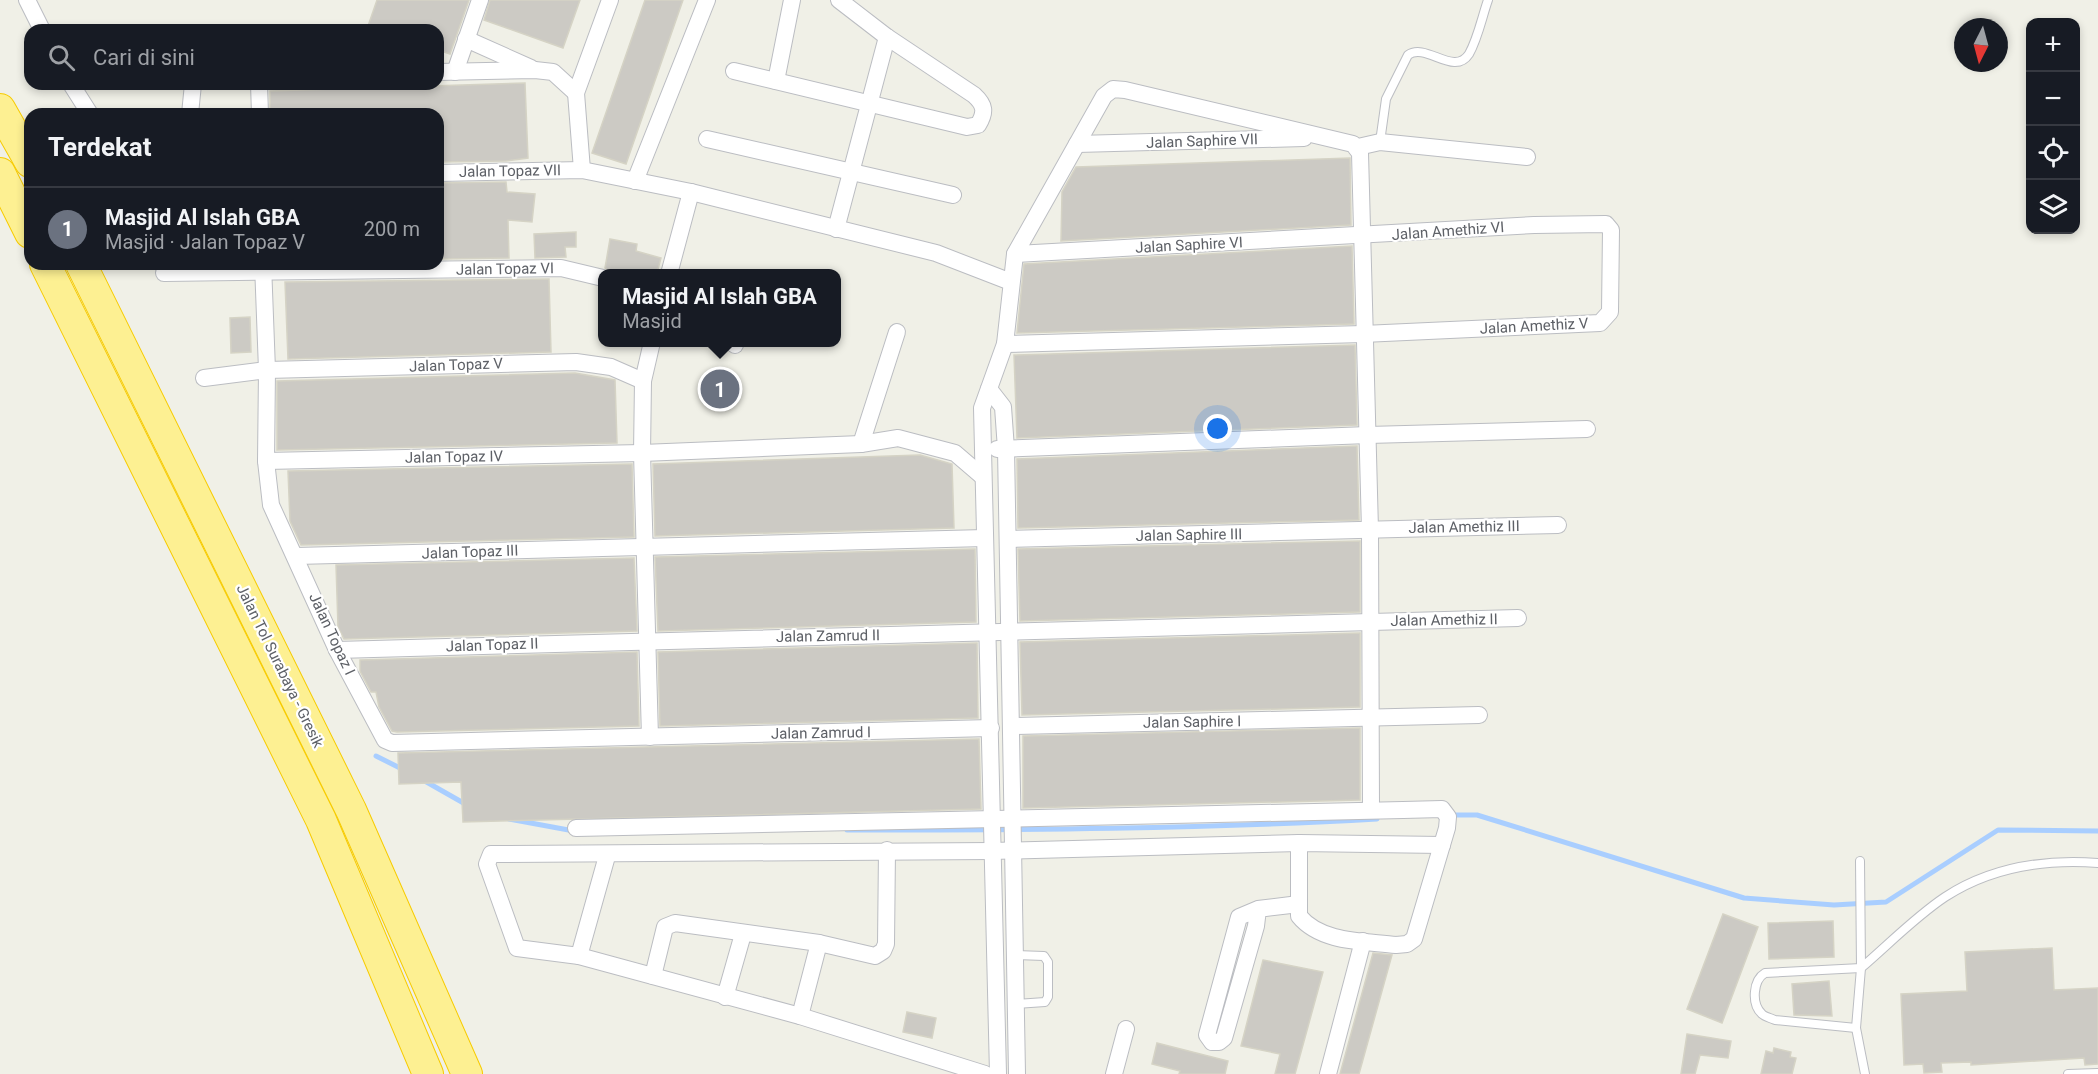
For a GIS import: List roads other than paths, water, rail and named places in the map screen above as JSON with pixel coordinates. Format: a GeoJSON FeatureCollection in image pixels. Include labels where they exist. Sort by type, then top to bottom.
{"type":"FeatureCollection","features":[{"type":"Feature","properties":{"kind":"highway"},"geometry":{"type":"LineString","coordinates":[[0,109],[24,151]]}},
{"type":"Feature","properties":{"kind":"highway"},"geometry":{"type":"LineString","coordinates":[[0,173],[24,221]]}},
{"type":"Feature","properties":{"kind":"highway","name":"Jalan Tol Surabaya - Gresik"},"geometry":{"type":"LineString","coordinates":[[48,270],[321,820],[428,1074]]}},
{"type":"Feature","properties":{"kind":"highway","name":"Jalan Tol Surabaya - Gresik"},"geometry":{"type":"LineString","coordinates":[[84,270],[351,810],[466,1074]]}},
{"type":"Feature","properties":{"kind":"street"},"geometry":{"type":"LineString","coordinates":[[27,0],[39,24]]}},
{"type":"Feature","properties":{"kind":"street"},"geometry":{"type":"LineString","coordinates":[[446,72],[466,39],[480,0]]}},
{"type":"Feature","properties":{"kind":"street"},"geometry":{"type":"LineString","coordinates":[[582,170],[576,93],[610,0]]}},
{"type":"Feature","properties":{"kind":"street"},"geometry":{"type":"LineString","coordinates":[[635,181],[707,0]]}},
{"type":"Feature","properties":{"kind":"street"},"geometry":{"type":"LineString","coordinates":[[776,81],[792,0]]}},
{"type":"Feature","properties":{"kind":"street"},"geometry":{"type":"LineString","coordinates":[[734,70],[868,105],[967,127],[978,125],[983,114],[982,104],[974,96],[887,37],[839,0]]}},
{"type":"Feature","properties":{"kind":"street"},"geometry":{"type":"LineString","coordinates":[[836,229],[887,37]]}},
{"type":"Feature","properties":{"kind":"street"},"geometry":{"type":"LineString","coordinates":[[466,39],[535,70]]}},
{"type":"Feature","properties":{"kind":"street"},"geometry":{"type":"LineString","coordinates":[[446,72],[535,70],[553,72],[576,93]]}},
{"type":"Feature","properties":{"kind":"street"},"geometry":{"type":"LineString","coordinates":[[998,1074],[982,408],[1005,344],[1016,254],[1104,96],[1113,89],[1125,90],[1358,147],[1380,142],[1527,157]]}},
{"type":"Feature","properties":{"kind":"street"},"geometry":{"type":"LineString","coordinates":[[74,90],[84,108]]}},
{"type":"Feature","properties":{"kind":"street"},"geometry":{"type":"LineString","coordinates":[[191,108],[192,90]]}},
{"type":"Feature","properties":{"kind":"street"},"geometry":{"type":"LineString","coordinates":[[259,90],[260,108]]}},
{"type":"Feature","properties":{"kind":"street","name":"Jalan Saphire VII"},"geometry":{"type":"LineString","coordinates":[[1077,144],[1326,138]]}},
{"type":"Feature","properties":{"kind":"street"},"geometry":{"type":"LineString","coordinates":[[707,139],[953,195]]}},
{"type":"Feature","properties":{"kind":"street"},"geometry":{"type":"LineString","coordinates":[[1358,147],[1370,530],[1373,717],[1371,810]]}},
{"type":"Feature","properties":{"kind":"street","name":"Jalan Topaz VII"},"geometry":{"type":"LineString","coordinates":[[444,172],[582,170],[691,192],[936,254],[1011,282]]}},
{"type":"Feature","properties":{"kind":"street"},"geometry":{"type":"LineString","coordinates":[[670,269],[691,192]]}},
{"type":"Feature","properties":{"kind":"street","name":"Jalan Amethiz V"},"geometry":{"type":"LineString","coordinates":[[1363,334],[1600,323],[1610,312],[1610,226],[1606,224],[1534,225]]}},
{"type":"Feature","properties":{"kind":"street","name":"Jalan Amethiz VI"},"geometry":{"type":"LineString","coordinates":[[1362,236],[1534,225]]}},
{"type":"Feature","properties":{"kind":"street","name":"Jalan Saphire VI"},"geometry":{"type":"LineString","coordinates":[[1016,254],[1362,236]]}},
{"type":"Feature","properties":{"kind":"street","name":"Jalan Topaz VI"},"geometry":{"type":"LineString","coordinates":[[444,268],[561,268],[598,277]]}},
{"type":"Feature","properties":{"kind":"street","name":"Jalan Topaz VI"},"geometry":{"type":"LineString","coordinates":[[164,273],[223,270]]}},
{"type":"Feature","properties":{"kind":"street","name":"Jalan Topaz I"},"geometry":{"type":"LineString","coordinates":[[263,270],[267,370],[266,461],[271,505],[337,650],[385,740],[392,743],[650,737]]}},
{"type":"Feature","properties":{"kind":"street"},"geometry":{"type":"LineString","coordinates":[[861,444],[897,332]]}},
{"type":"Feature","properties":{"kind":"street"},"geometry":{"type":"LineString","coordinates":[[1005,344],[1363,334]]}},
{"type":"Feature","properties":{"kind":"street"},"geometry":{"type":"LineString","coordinates":[[650,737],[642,453],[643,381],[651,347]]}},
{"type":"Feature","properties":{"kind":"street","name":"Jalan Topaz V"},"geometry":{"type":"LineString","coordinates":[[204,378],[267,370],[576,362],[611,368],[643,381]]}},
{"type":"Feature","properties":{"kind":"street"},"geometry":{"type":"LineString","coordinates":[[989,389],[1003,407],[1006,449],[1017,1074]]}},
{"type":"Feature","properties":{"kind":"street"},"geometry":{"type":"LineString","coordinates":[[982,450],[1587,429]]}},
{"type":"Feature","properties":{"kind":"street","name":"Jalan Topaz IV"},"geometry":{"type":"LineString","coordinates":[[266,461],[642,453],[861,444],[898,438],[955,453],[983,477]]}},
{"type":"Feature","properties":{"kind":"street","name":"Jalan Amethiz III"},"geometry":{"type":"LineString","coordinates":[[1370,530],[1558,525]]}},
{"type":"Feature","properties":{"kind":"street","name":"Jalan Saphire III"},"geometry":{"type":"LineString","coordinates":[[1008,539],[1370,530]]}},
{"type":"Feature","properties":{"kind":"street","name":"Jalan Topaz III"},"geometry":{"type":"LineString","coordinates":[[296,556],[985,538]]}},
{"type":"Feature","properties":{"kind":"street","name":"Jalan Amethiz II"},"geometry":{"type":"LineString","coordinates":[[1010,630],[1518,618]]}},
{"type":"Feature","properties":{"kind":"street","name":"Jalan Zamrud II"},"geometry":{"type":"LineString","coordinates":[[646,640],[988,634],[1010,630]]}},
{"type":"Feature","properties":{"kind":"street","name":"Jalan Topaz II"},"geometry":{"type":"LineString","coordinates":[[337,650],[646,640]]}},
{"type":"Feature","properties":{"kind":"street","name":"Jalan Saphire I"},"geometry":{"type":"LineString","coordinates":[[1012,726],[1479,715]]}},
{"type":"Feature","properties":{"kind":"street","name":"Jalan Zamrud I"},"geometry":{"type":"LineString","coordinates":[[650,737],[991,728]]}},
{"type":"Feature","properties":{"kind":"street"},"geometry":{"type":"LineString","coordinates":[[576,828],[865,837],[1013,834],[1371,810],[1442,809],[1448,817],[1442,845],[1411,942],[1396,945],[1328,935],[1312,929],[1299,916],[1299,843]]}},
{"type":"Feature","properties":{"kind":"street"},"geometry":{"type":"LineString","coordinates":[[985,1074],[800,1016],[579,956],[517,948],[487,861],[491,855],[607,856],[865,837],[887,850],[1013,834],[1442,845]]}},
{"type":"Feature","properties":{"kind":"street"},"geometry":{"type":"LineString","coordinates":[[653,976],[669,923],[819,943],[875,956],[883,951],[886,944],[887,850]]}},
{"type":"Feature","properties":{"kind":"street"},"geometry":{"type":"LineString","coordinates":[[579,956],[607,856]]}},
{"type":"Feature","properties":{"kind":"street"},"geometry":{"type":"LineString","coordinates":[[1258,909],[1256,926],[1224,1038],[1219,1042],[1212,1042],[1207,1035],[1209,1017],[1239,917],[1258,909],[1299,904]]}},
{"type":"Feature","properties":{"kind":"street"},"geometry":{"type":"LineString","coordinates":[[725,997],[743,934]]}},
{"type":"Feature","properties":{"kind":"street"},"geometry":{"type":"LineString","coordinates":[[1329,1074],[1363,940]]}},
{"type":"Feature","properties":{"kind":"street"},"geometry":{"type":"LineString","coordinates":[[800,1016],[819,943]]}},
{"type":"Feature","properties":{"kind":"street"},"geometry":{"type":"LineString","coordinates":[[1114,1074],[1126,1029]]}},
{"type":"Feature","properties":{"kind":"lane"},"geometry":{"type":"LineString","coordinates":[[1380,142],[1386,99],[1408,55],[1421,52],[1454,63],[1464,59],[1472,46],[1488,0]]}},
{"type":"Feature","properties":{"kind":"lane"},"geometry":{"type":"LineString","coordinates":[[1860,861],[1861,968],[1856,1028],[1865,1074]]}},
{"type":"Feature","properties":{"kind":"lane"},"geometry":{"type":"LineString","coordinates":[[1856,1028],[1775,1020],[1763,1016],[1757,1008],[1756,983],[1765,973],[1861,968],[1944,897],[1983,878],[2029,863],[2067,861],[2098,863]]}},
{"type":"Feature","properties":{"kind":"lane"},"geometry":{"type":"LineString","coordinates":[[1015,955],[1044,956],[1048,962],[1047,1000],[1040,1004],[1016,1004]]}},
{"type":"Feature","properties":{"kind":"lane"},"geometry":{"type":"LineString","coordinates":[[2068,1074],[2098,1073]]}},
{"type":"Feature","properties":{"kind":"waterway"},"geometry":{"type":"LineString","coordinates":[[376,756],[404,770]]}},
{"type":"Feature","properties":{"kind":"waterway"},"geometry":{"type":"LineString","coordinates":[[423,780],[467,805]]}},
{"type":"Feature","properties":{"kind":"waterway"},"geometry":{"type":"LineString","coordinates":[[1449,815],[1477,815],[1744,898],[1834,905],[1886,902],[1998,830],[2098,831]]}},
{"type":"Feature","properties":{"kind":"waterway"},"geometry":{"type":"LineString","coordinates":[[509,819],[574,831]]}},
{"type":"Feature","properties":{"kind":"waterway"},"geometry":{"type":"LineString","coordinates":[[847,830],[1179,827],[1377,819]]}},
{"type":"Feature","properties":{"kind":"place","name":"Masjid Al Islah GBA"},"geometry":{"type":"Point","coordinates":[720,389]}}]}
